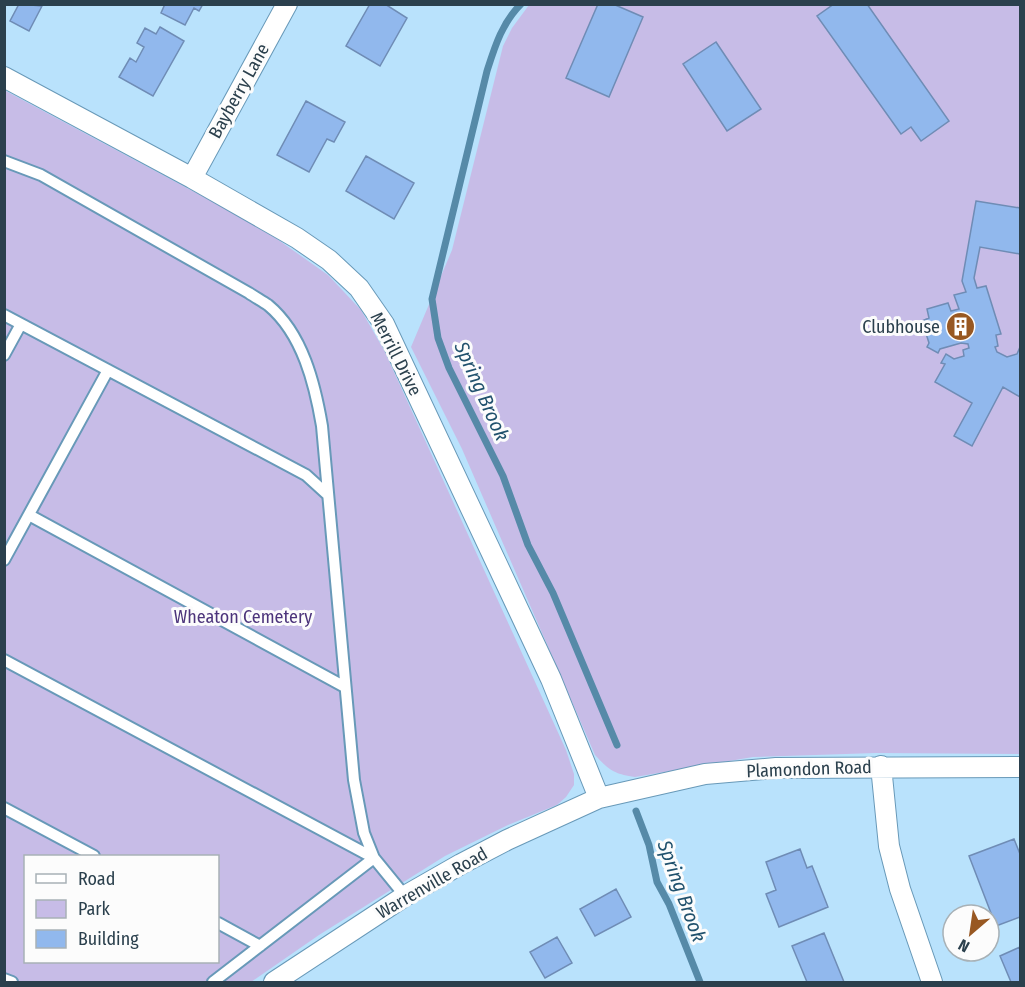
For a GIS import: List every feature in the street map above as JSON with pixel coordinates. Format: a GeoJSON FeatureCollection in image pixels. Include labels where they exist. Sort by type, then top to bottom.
{"type":"FeatureCollection","features":[{"type":"Feature","properties":{"kind":"street","name":"Bayberry Lane"},"geometry":{"type":"LineString","coordinates":[[192,178],[287,4]]}},
{"type":"Feature","properties":{"kind":"street","name":"Merrill Drive"},"geometry":{"type":"LineString","coordinates":[[4,77],[192,178],[297,238],[329,260],[358,288],[384,324],[551,680],[599,798]]}},
{"type":"Feature","properties":{"kind":"street"},"geometry":{"type":"LineString","coordinates":[[881,766],[889,846],[900,889],[932,982]]}},
{"type":"Feature","properties":{"kind":"street","name":"Plamondon Road"},"geometry":{"type":"LineString","coordinates":[[599,798],[705,774],[776,768],[1020,767]]}},
{"type":"Feature","properties":{"kind":"street","name":"Warrenville Road"},"geometry":{"type":"LineString","coordinates":[[274,982],[405,896],[507,840],[599,798]]}},
{"type":"Feature","properties":{"kind":"lane"},"geometry":{"type":"LineString","coordinates":[[4,161],[41,175],[269,306],[301,350],[317,397],[322,426],[354,780],[364,833],[374,858],[405,896]]}},
{"type":"Feature","properties":{"kind":"lane"},"geometry":{"type":"LineString","coordinates":[[4,315],[306,475],[329,496]]}},
{"type":"Feature","properties":{"kind":"lane"},"geometry":{"type":"LineString","coordinates":[[4,355],[21,324]]}},
{"type":"Feature","properties":{"kind":"lane"},"geometry":{"type":"LineString","coordinates":[[4,560],[108,370]]}},
{"type":"Feature","properties":{"kind":"lane"},"geometry":{"type":"LineString","coordinates":[[29,515],[345,687]]}},
{"type":"Feature","properties":{"kind":"lane"},"geometry":{"type":"LineString","coordinates":[[4,660],[374,858]]}},
{"type":"Feature","properties":{"kind":"lane"},"geometry":{"type":"LineString","coordinates":[[4,808],[92,855]]}},
{"type":"Feature","properties":{"kind":"lane"},"geometry":{"type":"LineString","coordinates":[[213,982],[374,858]]}},
{"type":"Feature","properties":{"kind":"lane"},"geometry":{"type":"LineString","coordinates":[[219,924],[260,946]]}},
{"type":"Feature","properties":{"kind":"lane"},"geometry":{"type":"LineString","coordinates":[[4,979],[12,982]]}},
{"type":"Feature","properties":{"kind":"green space"},"geometry":{"type":"Polygon","coordinates":[[[529,5],[1020,5],[1020,754],[876,753],[753,757],[635,777],[612,770],[595,755],[462,449],[411,347],[452,250],[503,46],[512,28],[529,5]]]}},
{"type":"Feature","properties":{"kind":"green space","name":"Wheaton Cemetery"},"geometry":{"type":"Polygon","coordinates":[[[4,90],[217,204],[277,239],[328,275],[361,310],[384,350],[566,750],[574,774],[574,785],[557,805],[508,825],[445,856],[319,935],[251,982],[5,982],[4,90]]]}},
{"type":"Feature","properties":{"kind":"building"},"geometry":{"type":"Polygon","coordinates":[[[19,4],[42,6],[29,31],[10,21],[19,4]]]}},
{"type":"Feature","properties":{"kind":"building"},"geometry":{"type":"Polygon","coordinates":[[[165,4],[203,4],[199,11],[194,8],[185,25],[161,13],[165,4]]]}},
{"type":"Feature","properties":{"kind":"building"},"geometry":{"type":"Polygon","coordinates":[[[370,4],[385,4],[407,18],[380,66],[346,46],[370,4]]]}},
{"type":"Feature","properties":{"kind":"building"},"geometry":{"type":"Polygon","coordinates":[[[598,4],[613,4],[643,17],[609,97],[566,78],[598,4]]]}},
{"type":"Feature","properties":{"kind":"building"},"geometry":{"type":"Polygon","coordinates":[[[834,4],[867,4],[949,121],[921,141],[911,127],[901,134],[817,16],[834,4]]]}},
{"type":"Feature","properties":{"kind":"building"},"geometry":{"type":"Polygon","coordinates":[[[160,27],[184,41],[153,96],[119,77],[130,58],[136,62],[144,47],[137,43],[145,28],[156,34],[160,27]]]}},
{"type":"Feature","properties":{"kind":"building"},"geometry":{"type":"Polygon","coordinates":[[[716,42],[761,109],[727,131],[683,64],[716,42]]]}},
{"type":"Feature","properties":{"kind":"building"},"geometry":{"type":"Polygon","coordinates":[[[306,101],[345,122],[334,142],[327,139],[309,172],[277,155],[306,101]]]}},
{"type":"Feature","properties":{"kind":"building"},"geometry":{"type":"Polygon","coordinates":[[[366,156],[414,183],[394,219],[346,191],[366,156]]]}},
{"type":"Feature","properties":{"kind":"building","name":"Clubhouse"},"geometry":{"type":"Polygon","coordinates":[[[976,201],[1020,208],[1020,254],[980,247],[974,278],[977,288],[986,286],[1001,334],[996,335],[997,352],[1007,357],[1017,354],[1020,347],[1020,397],[1003,387],[972,446],[954,436],[972,403],[935,382],[945,364],[941,363],[946,354],[954,359],[964,356],[963,350],[969,348],[968,344],[961,343],[940,349],[938,353],[927,347],[929,343],[922,321],[929,318],[927,309],[948,303],[951,311],[959,309],[954,295],[966,292],[962,281],[976,201]]]}},
{"type":"Feature","properties":{"kind":"building"},"geometry":{"type":"Polygon","coordinates":[[[1014,839],[1020,854],[1020,917],[1001,924],[1001,903],[987,903],[969,856],[1014,839]]]}},
{"type":"Feature","properties":{"kind":"building"},"geometry":{"type":"Polygon","coordinates":[[[800,849],[807,868],[812,866],[828,907],[779,927],[766,894],[776,890],[766,862],[800,849]]]}},
{"type":"Feature","properties":{"kind":"building"},"geometry":{"type":"Polygon","coordinates":[[[616,889],[631,917],[595,936],[580,909],[616,889]]]}},
{"type":"Feature","properties":{"kind":"building"},"geometry":{"type":"Polygon","coordinates":[[[824,933],[844,982],[807,982],[792,946],[824,933]]]}},
{"type":"Feature","properties":{"kind":"building"},"geometry":{"type":"Polygon","coordinates":[[[557,937],[572,963],[545,978],[530,952],[557,937]]]}},
{"type":"Feature","properties":{"kind":"building"},"geometry":{"type":"Polygon","coordinates":[[[1020,947],[1020,982],[1011,982],[1001,956],[1020,947]]]}},
{"type":"Feature","properties":{"kind":"waterway","name":"Spring Brook"},"geometry":{"type":"LineString","coordinates":[[521,4],[504,27],[487,71],[432,299],[438,338],[449,368],[503,476],[528,545],[553,593],[617,745]]}},
{"type":"Feature","properties":{"kind":"waterway","name":"Spring Brook"},"geometry":{"type":"LineString","coordinates":[[636,811],[649,845],[657,882],[669,904],[700,982]]}},
{"type":"Feature","properties":{"kind":"place","name":"Clubhouse"},"geometry":{"type":"Point","coordinates":[961,327]}}]}
